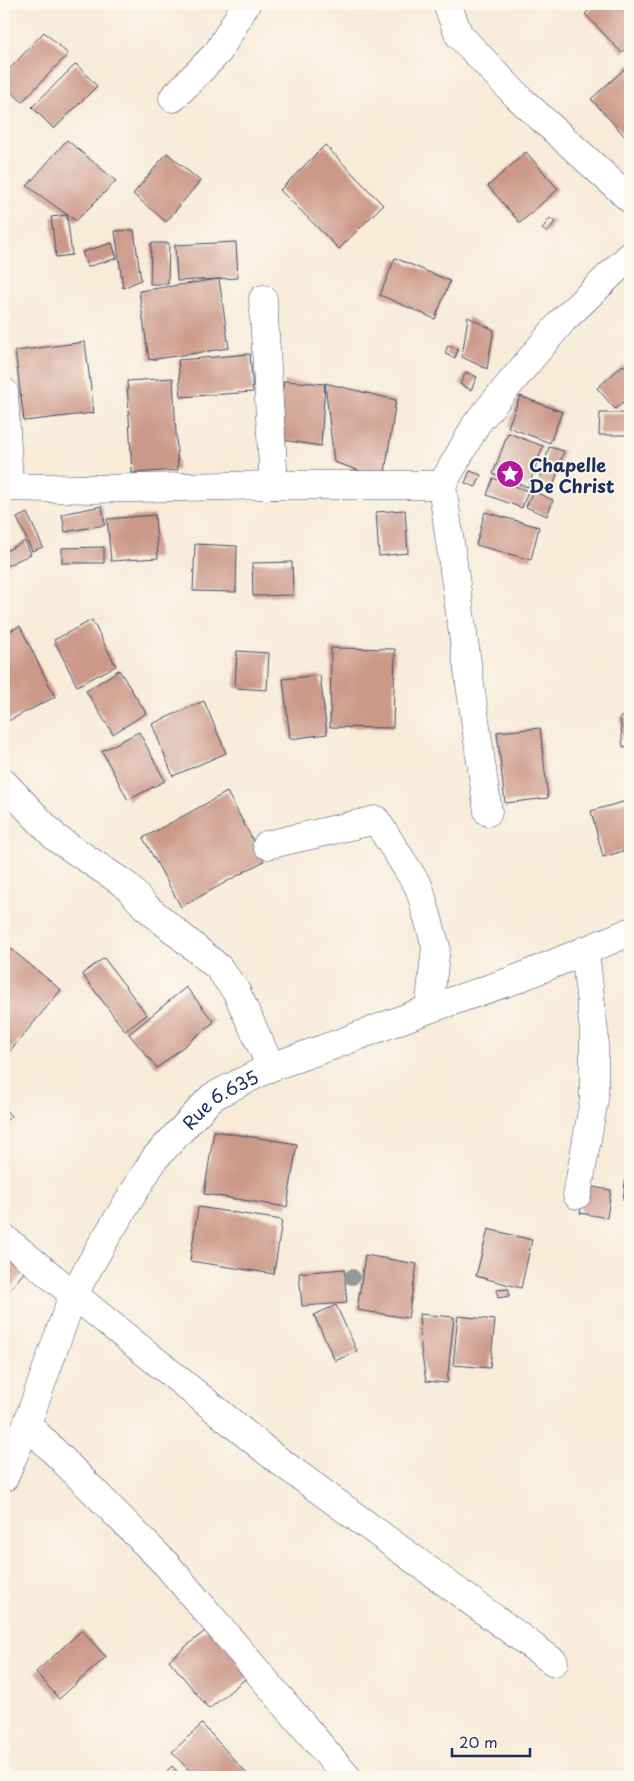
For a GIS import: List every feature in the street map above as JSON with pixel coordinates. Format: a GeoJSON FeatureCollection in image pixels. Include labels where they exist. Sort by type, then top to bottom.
{"type":"FeatureCollection","features":[{"type":"Feature","properties":{"kind":"street"},"geometry":{"type":"LineString","coordinates":[[173,98],[218,52],[246,4]]}},
{"type":"Feature","properties":{"kind":"street"},"geometry":{"type":"LineString","coordinates":[[447,4],[459,35],[518,97],[630,199]]}},
{"type":"Feature","properties":{"kind":"street"},"geometry":{"type":"LineString","coordinates":[[488,812],[442,485],[477,423],[563,320],[630,256]]}},
{"type":"Feature","properties":{"kind":"street"},"geometry":{"type":"LineString","coordinates":[[263,299],[274,485]]}},
{"type":"Feature","properties":{"kind":"street"},"geometry":{"type":"LineString","coordinates":[[4,392],[6,487],[92,489],[274,485],[442,485]]}},
{"type":"Feature","properties":{"kind":"street"},"geometry":{"type":"LineString","coordinates":[[4,784],[56,838],[126,885],[145,906],[218,967],[236,991],[271,1067]]}},
{"type":"Feature","properties":{"kind":"street"},"geometry":{"type":"LineString","coordinates":[[267,845],[376,820],[419,887],[436,947],[429,1009]]}},
{"type":"Feature","properties":{"kind":"street","name":"Rue 6.635"},"geometry":{"type":"LineString","coordinates":[[4,1478],[27,1424],[73,1295],[155,1158],[212,1097],[271,1067],[514,980],[630,932]]}},
{"type":"Feature","properties":{"kind":"street"},"geometry":{"type":"LineString","coordinates":[[577,1195],[594,1100],[594,1032],[585,950]]}},
{"type":"Feature","properties":{"kind":"street"},"geometry":{"type":"LineString","coordinates":[[4,1238],[274,1457],[554,1662]]}},
{"type":"Feature","properties":{"kind":"street"},"geometry":{"type":"LineString","coordinates":[[27,1424],[168,1565],[347,1777]]}},
{"type":"Feature","properties":{"kind":"building"},"geometry":{"type":"Polygon","coordinates":[[[596,4],[627,4],[630,7],[630,45],[622,53],[585,14],[596,4]]]}},
{"type":"Feature","properties":{"kind":"building"},"geometry":{"type":"Polygon","coordinates":[[[44,32],[68,54],[22,102],[4,85],[4,75],[44,32]]]}},
{"type":"Feature","properties":{"kind":"building"},"geometry":{"type":"Polygon","coordinates":[[[76,64],[97,86],[54,129],[32,107],[76,64]]]}},
{"type":"Feature","properties":{"kind":"building"},"geometry":{"type":"Polygon","coordinates":[[[630,64],[630,142],[591,99],[630,64]]]}},
{"type":"Feature","properties":{"kind":"building"},"geometry":{"type":"Polygon","coordinates":[[[67,140],[116,181],[76,221],[27,186],[67,140]]]}},
{"type":"Feature","properties":{"kind":"building"},"geometry":{"type":"Polygon","coordinates":[[[325,145],[383,205],[339,249],[280,190],[325,145]]]}},
{"type":"Feature","properties":{"kind":"building"},"geometry":{"type":"Polygon","coordinates":[[[526,152],[558,189],[520,223],[488,186],[526,152]]]}},
{"type":"Feature","properties":{"kind":"building"},"geometry":{"type":"Polygon","coordinates":[[[167,153],[200,181],[166,222],[133,194],[167,153]]]}},
{"type":"Feature","properties":{"kind":"building"},"geometry":{"type":"Polygon","coordinates":[[[67,215],[72,255],[56,257],[51,217],[67,215]]]}},
{"type":"Feature","properties":{"kind":"building"},"geometry":{"type":"Polygon","coordinates":[[[550,218],[555,222],[547,233],[542,229],[550,218]]]}},
{"type":"Feature","properties":{"kind":"building"},"geometry":{"type":"Polygon","coordinates":[[[134,230],[141,280],[123,288],[115,231],[134,230]]]}},
{"type":"Feature","properties":{"kind":"building"},"geometry":{"type":"Polygon","coordinates":[[[236,242],[238,278],[177,281],[175,245],[236,242]]]}},
{"type":"Feature","properties":{"kind":"building"},"geometry":{"type":"Polygon","coordinates":[[[112,243],[117,258],[87,267],[82,252],[112,243]]]}},
{"type":"Feature","properties":{"kind":"building"},"geometry":{"type":"Polygon","coordinates":[[[151,243],[169,243],[168,284],[150,284],[151,243]]]}},
{"type":"Feature","properties":{"kind":"building"},"geometry":{"type":"Polygon","coordinates":[[[395,258],[450,281],[435,319],[380,295],[395,258]]]}},
{"type":"Feature","properties":{"kind":"building"},"geometry":{"type":"Polygon","coordinates":[[[219,279],[229,348],[149,360],[139,291],[219,279]]]}},
{"type":"Feature","properties":{"kind":"building"},"geometry":{"type":"Polygon","coordinates":[[[468,317],[494,330],[487,369],[462,357],[468,317]]]}},
{"type":"Feature","properties":{"kind":"building"},"geometry":{"type":"Polygon","coordinates":[[[85,342],[94,413],[24,421],[15,351],[85,342]]]}},
{"type":"Feature","properties":{"kind":"building"},"geometry":{"type":"Polygon","coordinates":[[[448,345],[458,349],[455,358],[445,354],[448,345]]]}},
{"type":"Feature","properties":{"kind":"building"},"geometry":{"type":"Polygon","coordinates":[[[250,354],[253,392],[181,397],[178,360],[250,354]]]}},
{"type":"Feature","properties":{"kind":"building"},"geometry":{"type":"Polygon","coordinates":[[[623,365],[630,372],[630,396],[615,409],[597,388],[623,365]]]}},
{"type":"Feature","properties":{"kind":"building"},"geometry":{"type":"Polygon","coordinates":[[[466,372],[477,377],[471,390],[460,384],[466,372]]]}},
{"type":"Feature","properties":{"kind":"building"},"geometry":{"type":"Polygon","coordinates":[[[173,378],[178,470],[132,473],[127,381],[173,378]]]}},
{"type":"Feature","properties":{"kind":"building"},"geometry":{"type":"Polygon","coordinates":[[[284,381],[325,384],[321,446],[276,439],[284,381]]]}},
{"type":"Feature","properties":{"kind":"building"},"geometry":{"type":"Polygon","coordinates":[[[325,383],[396,400],[384,479],[334,462],[325,383]]]}},
{"type":"Feature","properties":{"kind":"building"},"geometry":{"type":"Polygon","coordinates":[[[520,396],[562,412],[550,443],[508,427],[520,396]]]}},
{"type":"Feature","properties":{"kind":"building"},"geometry":{"type":"Polygon","coordinates":[[[600,413],[630,413],[630,435],[599,435],[600,413]]]}},
{"type":"Feature","properties":{"kind":"building"},"geometry":{"type":"Polygon","coordinates":[[[508,433],[543,446],[528,487],[493,474],[508,433]]]}},
{"type":"Feature","properties":{"kind":"building"},"geometry":{"type":"Polygon","coordinates":[[[549,447],[564,451],[553,487],[539,483],[549,447]]]}},
{"type":"Feature","properties":{"kind":"building"},"geometry":{"type":"Polygon","coordinates":[[[470,471],[481,475],[476,487],[465,483],[470,471]]]}},
{"type":"Feature","properties":{"kind":"building"},"geometry":{"type":"Polygon","coordinates":[[[493,478],[528,491],[522,508],[487,495],[493,478]]]}},
{"type":"Feature","properties":{"kind":"building"},"geometry":{"type":"Polygon","coordinates":[[[533,491],[553,500],[547,516],[526,507],[533,491]]]}},
{"type":"Feature","properties":{"kind":"building"},"geometry":{"type":"Polygon","coordinates":[[[102,506],[105,525],[65,532],[62,514],[102,506]]]}},
{"type":"Feature","properties":{"kind":"building"},"geometry":{"type":"Polygon","coordinates":[[[405,510],[408,553],[379,556],[376,512],[405,510]]]}},
{"type":"Feature","properties":{"kind":"building"},"geometry":{"type":"Polygon","coordinates":[[[485,512],[539,527],[531,560],[476,545],[485,512]]]}},
{"type":"Feature","properties":{"kind":"building"},"geometry":{"type":"Polygon","coordinates":[[[27,513],[43,547],[32,551],[17,518],[27,513]]]}},
{"type":"Feature","properties":{"kind":"building"},"geometry":{"type":"Polygon","coordinates":[[[155,515],[158,558],[111,561],[107,519],[155,515]]]}},
{"type":"Feature","properties":{"kind":"building"},"geometry":{"type":"Polygon","coordinates":[[[25,541],[31,554],[4,567],[4,552],[25,541]]]}},
{"type":"Feature","properties":{"kind":"building"},"geometry":{"type":"Polygon","coordinates":[[[195,544],[237,546],[236,592],[193,591],[195,544]]]}},
{"type":"Feature","properties":{"kind":"building"},"geometry":{"type":"Polygon","coordinates":[[[104,547],[104,563],[62,563],[62,548],[104,547]]]}},
{"type":"Feature","properties":{"kind":"building"},"geometry":{"type":"Polygon","coordinates":[[[292,562],[293,595],[253,596],[252,563],[292,562]]]}},
{"type":"Feature","properties":{"kind":"building"},"geometry":{"type":"Polygon","coordinates":[[[92,620],[116,666],[77,686],[54,640],[92,620]]]}},
{"type":"Feature","properties":{"kind":"building"},"geometry":{"type":"Polygon","coordinates":[[[20,626],[55,697],[4,723],[4,634],[20,626]]]}},
{"type":"Feature","properties":{"kind":"building"},"geometry":{"type":"Polygon","coordinates":[[[331,648],[395,649],[393,728],[330,727],[331,648]]]}},
{"type":"Feature","properties":{"kind":"building"},"geometry":{"type":"Polygon","coordinates":[[[237,651],[269,653],[267,690],[235,688],[237,651]]]}},
{"type":"Feature","properties":{"kind":"building"},"geometry":{"type":"Polygon","coordinates":[[[119,670],[146,713],[113,734],[86,691],[119,670]]]}},
{"type":"Feature","properties":{"kind":"building"},"geometry":{"type":"Polygon","coordinates":[[[320,675],[327,734],[290,739],[283,679],[320,675]]]}},
{"type":"Feature","properties":{"kind":"building"},"geometry":{"type":"Polygon","coordinates":[[[204,701],[226,753],[173,776],[152,724],[204,701]]]}},
{"type":"Feature","properties":{"kind":"building"},"geometry":{"type":"Polygon","coordinates":[[[630,716],[630,746],[623,747],[620,717],[630,716]]]}},
{"type":"Feature","properties":{"kind":"building"},"geometry":{"type":"Polygon","coordinates":[[[540,728],[548,798],[505,803],[497,732],[540,728]]]}},
{"type":"Feature","properties":{"kind":"building"},"geometry":{"type":"Polygon","coordinates":[[[139,732],[165,781],[128,800],[102,751],[139,732]]]}},
{"type":"Feature","properties":{"kind":"building"},"geometry":{"type":"Polygon","coordinates":[[[227,792],[264,861],[181,907],[143,838],[227,792]]]}},
{"type":"Feature","properties":{"kind":"building"},"geometry":{"type":"Polygon","coordinates":[[[630,800],[630,849],[603,857],[591,811],[630,800]]]}},
{"type":"Feature","properties":{"kind":"building"},"geometry":{"type":"Polygon","coordinates":[[[6,945],[61,990],[4,1058],[4,948],[6,945]]]}},
{"type":"Feature","properties":{"kind":"building"},"geometry":{"type":"Polygon","coordinates":[[[104,958],[147,1015],[125,1031],[82,974],[104,958]]]}},
{"type":"Feature","properties":{"kind":"building"},"geometry":{"type":"Polygon","coordinates":[[[186,987],[214,1022],[157,1068],[129,1034],[186,987]]]}},
{"type":"Feature","properties":{"kind":"building"},"geometry":{"type":"Polygon","coordinates":[[[4,1108],[11,1116],[4,1123],[4,1108]]]}},
{"type":"Feature","properties":{"kind":"building"},"geometry":{"type":"Polygon","coordinates":[[[214,1131],[297,1144],[287,1207],[204,1194],[214,1131]]]}},
{"type":"Feature","properties":{"kind":"building"},"geometry":{"type":"Polygon","coordinates":[[[630,1149],[630,1201],[623,1200],[630,1149]]]}},
{"type":"Feature","properties":{"kind":"building"},"geometry":{"type":"Polygon","coordinates":[[[586,1186],[611,1190],[607,1218],[580,1213],[586,1186]]]}},
{"type":"Feature","properties":{"kind":"building"},"geometry":{"type":"Polygon","coordinates":[[[198,1207],[282,1220],[274,1274],[190,1261],[198,1207]]]}},
{"type":"Feature","properties":{"kind":"building"},"geometry":{"type":"Polygon","coordinates":[[[488,1229],[532,1240],[521,1288],[476,1276],[488,1229]]]}},
{"type":"Feature","properties":{"kind":"building"},"geometry":{"type":"Polygon","coordinates":[[[4,1248],[27,1269],[5,1295],[4,1294],[4,1248]]]}},
{"type":"Feature","properties":{"kind":"building"},"geometry":{"type":"Polygon","coordinates":[[[365,1255],[417,1264],[408,1318],[357,1310],[365,1255]]]}},
{"type":"Feature","properties":{"kind":"building"},"geometry":{"type":"Polygon","coordinates":[[[344,1269],[347,1303],[302,1306],[299,1273],[344,1269]]]}},
{"type":"Feature","properties":{"kind":"building"},"geometry":{"type":"Polygon","coordinates":[[[509,1289],[509,1296],[498,1298],[497,1290],[509,1289]]]}},
{"type":"Feature","properties":{"kind":"building"},"geometry":{"type":"Polygon","coordinates":[[[336,1305],[357,1351],[335,1361],[314,1315],[336,1305]]]}},
{"type":"Feature","properties":{"kind":"building"},"geometry":{"type":"Polygon","coordinates":[[[419,1314],[454,1317],[447,1383],[426,1381],[421,1349],[419,1314]]]}},
{"type":"Feature","properties":{"kind":"building"},"geometry":{"type":"Polygon","coordinates":[[[458,1316],[495,1320],[490,1368],[453,1365],[458,1316]]]}},
{"type":"Feature","properties":{"kind":"building"},"geometry":{"type":"Polygon","coordinates":[[[210,1627],[250,1675],[209,1709],[169,1660],[210,1627]]]}},
{"type":"Feature","properties":{"kind":"building"},"geometry":{"type":"Polygon","coordinates":[[[82,1630],[106,1657],[59,1699],[36,1672],[82,1630]]]}},
{"type":"Feature","properties":{"kind":"building"},"geometry":{"type":"Polygon","coordinates":[[[202,1724],[248,1775],[245,1777],[195,1777],[172,1752],[202,1724]]]}},
{"type":"Feature","properties":{"kind":"building"},"geometry":{"type":"Polygon","coordinates":[[[172,1766],[182,1777],[161,1777],[172,1766]]]}},
{"type":"Feature","properties":{"kind":"place","name":"Chapelle De Christ"},"geometry":{"type":"Point","coordinates":[510,474]}}]}
